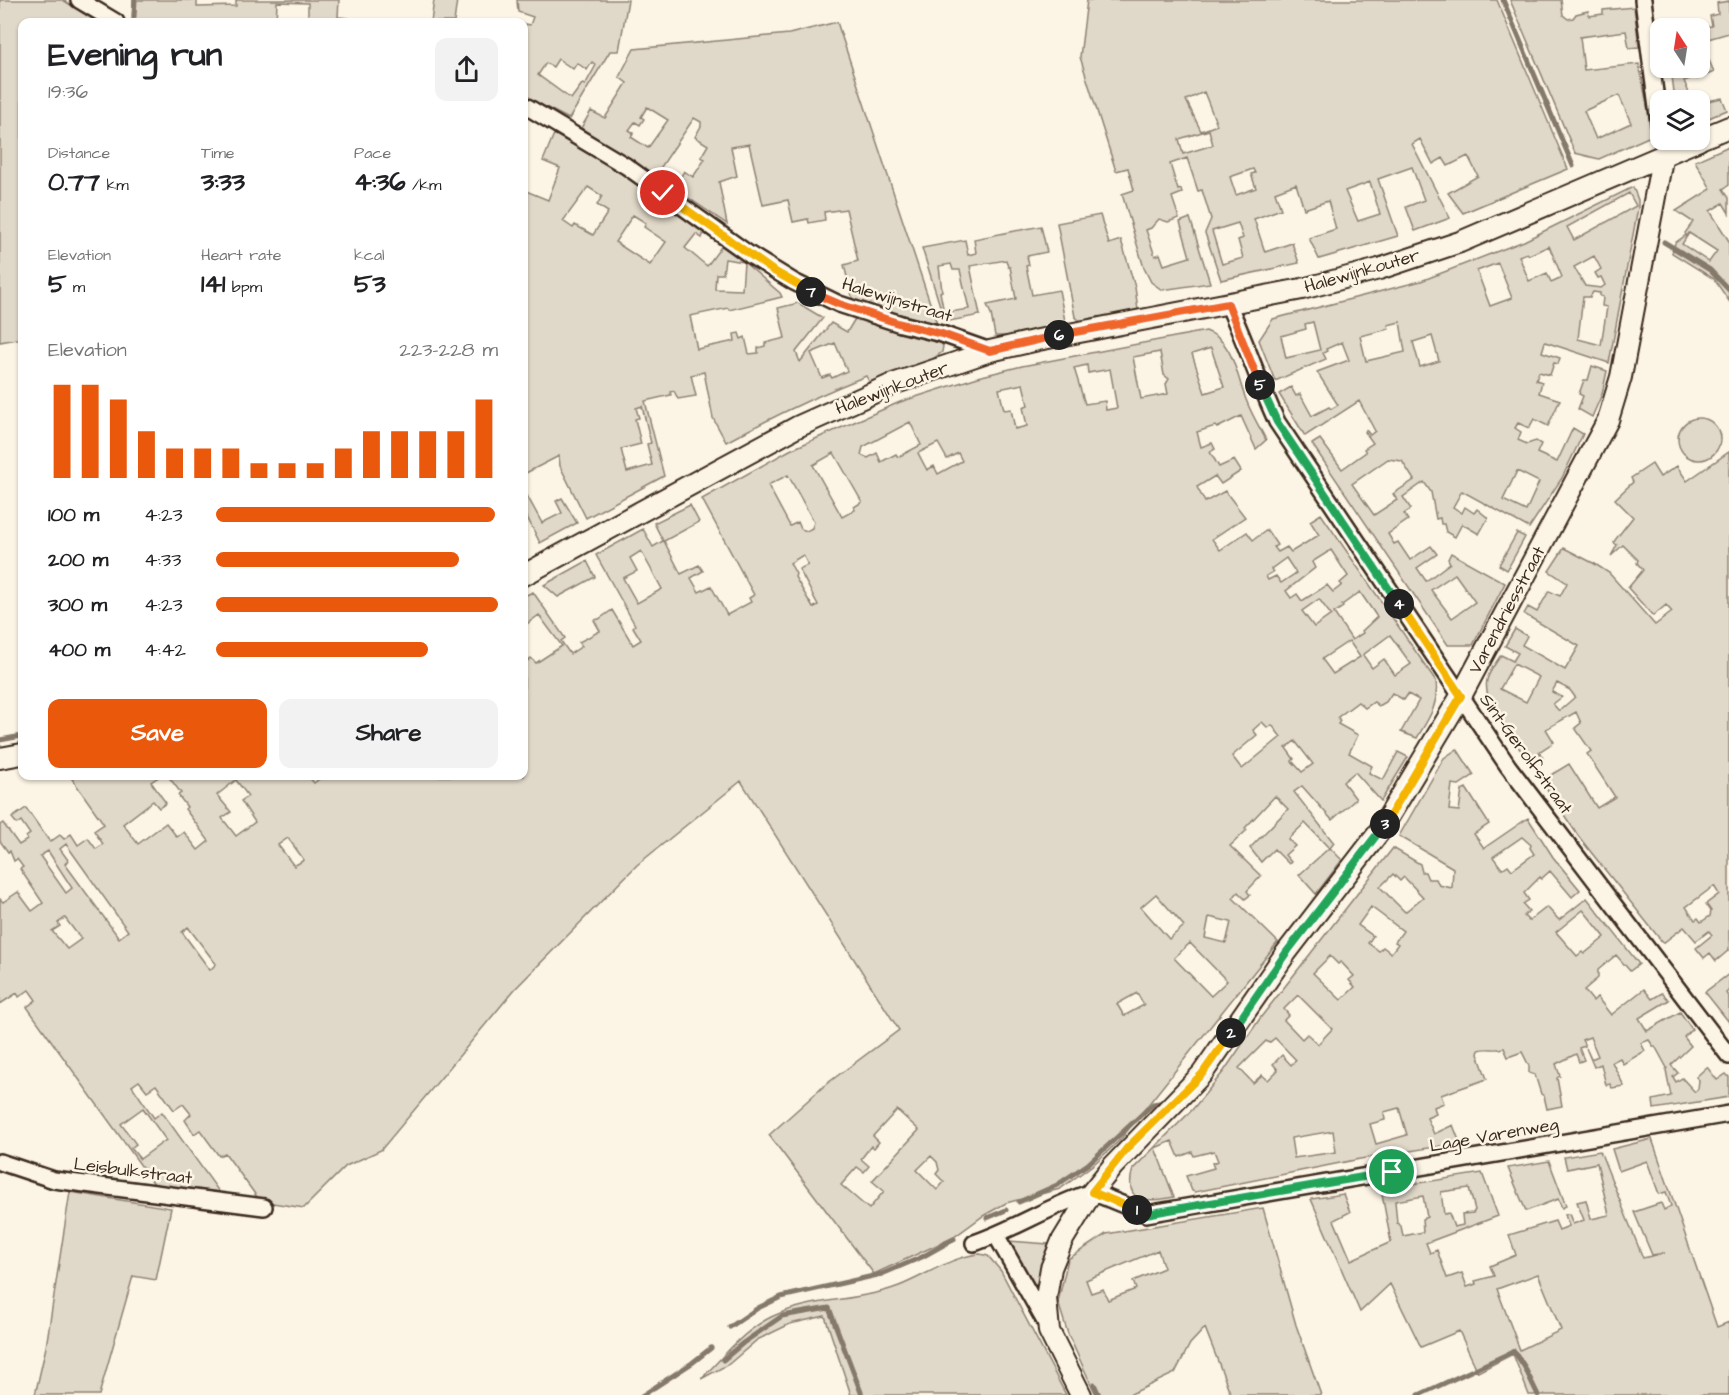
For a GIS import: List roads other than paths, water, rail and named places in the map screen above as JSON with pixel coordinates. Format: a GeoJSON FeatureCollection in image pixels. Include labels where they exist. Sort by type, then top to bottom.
{"type":"FeatureCollection","features":[{"type":"Feature","properties":{"kind":"street"},"geometry":{"type":"LineString","coordinates":[[79,0],[109,18]]}},
{"type":"Feature","properties":{"kind":"street"},"geometry":{"type":"LineString","coordinates":[[1643,0],[1655,90]]}},
{"type":"Feature","properties":{"kind":"street","name":"Halewijnstraat"},"geometry":{"type":"LineString","coordinates":[[528,107],[626,166],[750,255],[794,282],[839,304],[901,324],[942,334],[990,351]]}},
{"type":"Feature","properties":{"kind":"street","name":"Halewijnkouter"},"geometry":{"type":"LineString","coordinates":[[1710,135],[1729,127]]}},
{"type":"Feature","properties":{"kind":"street","name":"Halewijnkouter"},"geometry":{"type":"LineString","coordinates":[[528,573],[797,427],[893,384],[990,351],[1038,339],[1228,304],[1346,277],[1460,242],[1656,150]]}},
{"type":"Feature","properties":{"kind":"street","name":"Varendriesstraat"},"geometry":{"type":"LineString","coordinates":[[1049,1331],[1046,1298],[1051,1268],[1062,1242],[1092,1192],[1128,1147],[1202,1074],[1286,953],[1380,831],[1461,696],[1608,420],[1621,377],[1661,150]]}},
{"type":"Feature","properties":{"kind":"street","name":"Sint-Gerolfstraat"},"geometry":{"type":"LineString","coordinates":[[1228,304],[1243,336],[1255,374],[1277,422],[1508,766],[1729,1056]]}},
{"type":"Feature","properties":{"kind":"street"},"geometry":{"type":"LineString","coordinates":[[0,758],[18,755]]}},
{"type":"Feature","properties":{"kind":"street","name":"Lage Varenweg"},"geometry":{"type":"LineString","coordinates":[[1092,1192],[1146,1214],[1729,1113]]}},
{"type":"Feature","properties":{"kind":"street","name":"Leisbulkstraat"},"geometry":{"type":"LineString","coordinates":[[0,1162],[54,1180],[264,1207]]}},
{"type":"Feature","properties":{"kind":"street"},"geometry":{"type":"LineString","coordinates":[[974,1243],[996,1236],[1061,1202],[1092,1192]]}},
{"type":"Feature","properties":{"kind":"street"},"geometry":{"type":"LineString","coordinates":[[996,1236],[1049,1331],[1081,1395]]}},
{"type":"Feature","properties":{"kind":"waterway"},"geometry":{"type":"LineString","coordinates":[[134,17],[135,0]]}},
{"type":"Feature","properties":{"kind":"waterway"},"geometry":{"type":"LineString","coordinates":[[1503,0],[1573,166]]}},
{"type":"Feature","properties":{"kind":"waterway"},"geometry":{"type":"LineString","coordinates":[[1664,242],[1710,270],[1729,290]]}},
{"type":"Feature","properties":{"kind":"waterway"},"geometry":{"type":"LineString","coordinates":[[0,740],[18,737]]}},
{"type":"Feature","properties":{"kind":"waterway"},"geometry":{"type":"LineString","coordinates":[[1019,1202],[1057,1185],[1088,1164],[1153,1104],[1159,1103]]}},
{"type":"Feature","properties":{"kind":"waterway"},"geometry":{"type":"LineString","coordinates":[[987,1218],[1006,1210]]}},
{"type":"Feature","properties":{"kind":"waterway"},"geometry":{"type":"LineString","coordinates":[[730,1327],[758,1308],[781,1297],[882,1274],[922,1257],[954,1239]]}},
{"type":"Feature","properties":{"kind":"waterway"},"geometry":{"type":"LineString","coordinates":[[723,1360],[782,1316],[829,1308],[862,1395]]}},
{"type":"Feature","properties":{"kind":"waterway"},"geometry":{"type":"LineString","coordinates":[[643,1395],[711,1348]]}},
{"type":"Feature","properties":{"kind":"waterway"},"geometry":{"type":"LineString","coordinates":[[1419,1395],[1514,1351],[1538,1395]]}},
{"type":"Feature","properties":{"kind":"waterway"},"geometry":{"type":"LineString","coordinates":[[1094,1384],[1099,1395]]}}]}
